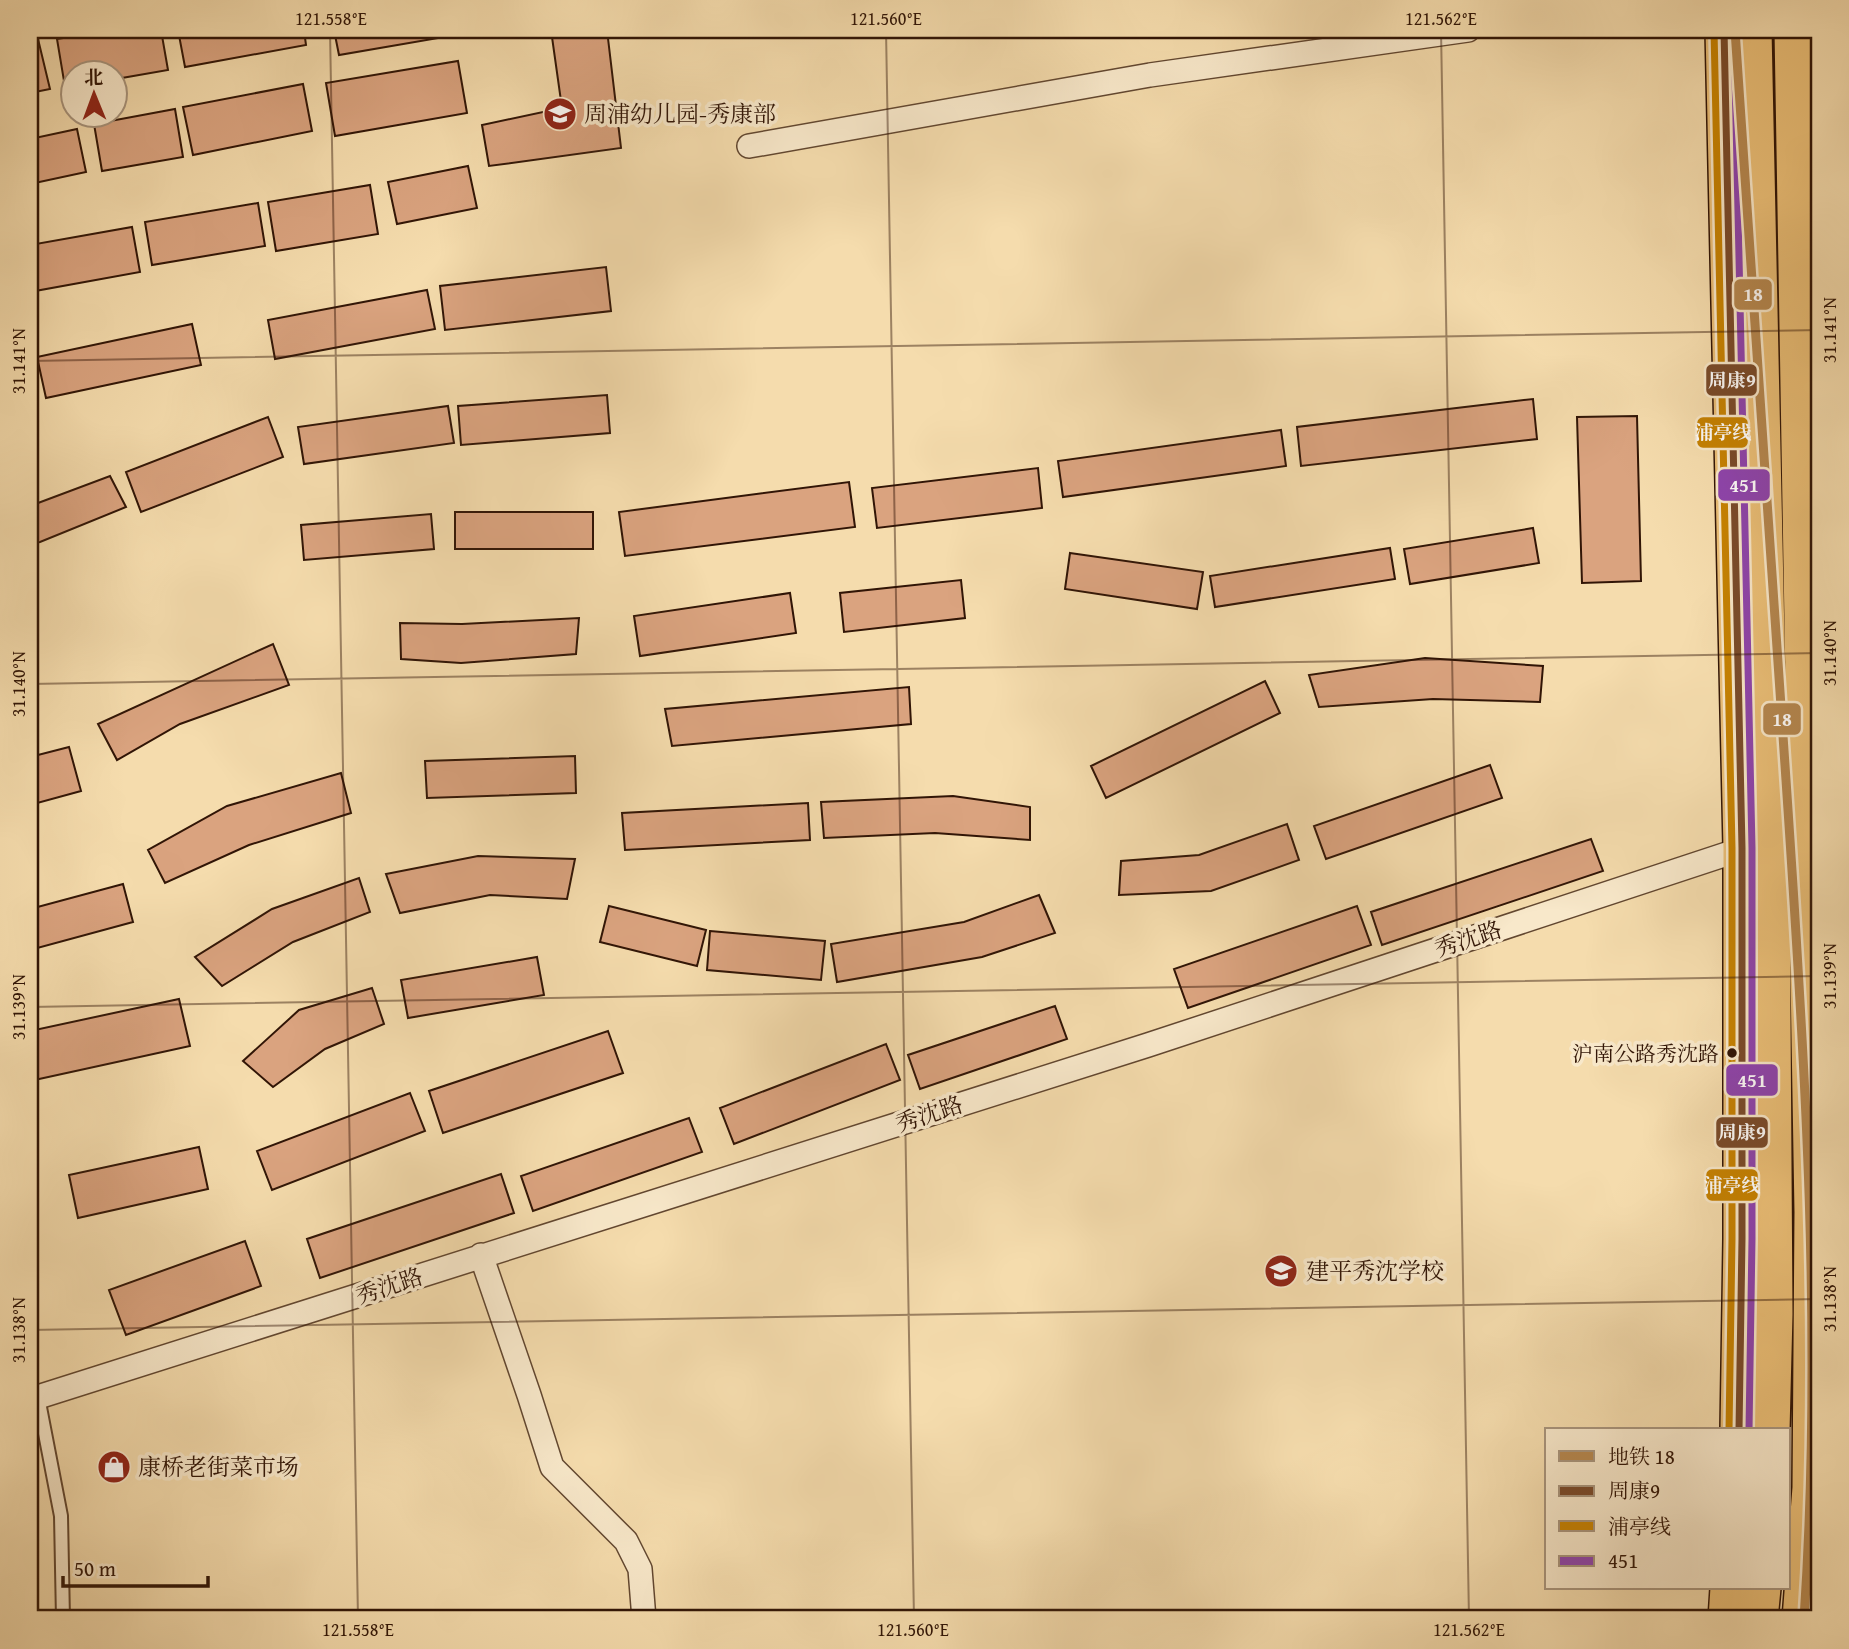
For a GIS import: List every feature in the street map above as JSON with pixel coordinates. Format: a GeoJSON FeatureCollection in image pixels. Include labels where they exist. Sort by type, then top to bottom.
{"type":"FeatureCollection","features":[{"type":"Feature","properties":{"kind":"main road"},"geometry":{"type":"LineString","coordinates":[[1724,30],[1742,849],[1739,1428]]}},
{"type":"Feature","properties":{"kind":"main road"},"geometry":{"type":"LineString","coordinates":[[1753,30],[1771,872],[1774,1314],[1771,1428]]}},
{"type":"Feature","properties":{"kind":"main road"},"geometry":{"type":"LineString","coordinates":[[1793,30],[1813,1212],[1811,1488],[1801,1619]]}},
{"type":"Feature","properties":{"kind":"main road"},"geometry":{"type":"LineString","coordinates":[[1727,1619],[1729,1590]]}},
{"type":"Feature","properties":{"kind":"main road"},"geometry":{"type":"LineString","coordinates":[[1759,1619],[1762,1590]]}},
{"type":"Feature","properties":{"kind":"street"},"geometry":{"type":"LineString","coordinates":[[749,145],[1150,75],[1468,30]]}},
{"type":"Feature","properties":{"kind":"street","name":"秀沈路"},"geometry":{"type":"LineString","coordinates":[[34,1398],[1148,1045],[1742,849],[1819,831]]}},
{"type":"Feature","properties":{"kind":"street"},"geometry":{"type":"LineString","coordinates":[[481,1256],[552,1467],[626,1541],[640,1569],[644,1619]]}},
{"type":"Feature","properties":{"kind":"lane"},"geometry":{"type":"LineString","coordinates":[[34,1398],[61,1516],[64,1619]]}},
{"type":"Feature","properties":{"kind":"building"},"geometry":{"type":"Polygon","coordinates":[[[113,30],[161,30],[168,70],[130,77],[130,60],[60,60],[57,39],[113,30]]]}},
{"type":"Feature","properties":{"kind":"building"},"geometry":{"type":"Polygon","coordinates":[[[178,30],[304,30],[306,45],[185,67],[178,30]]]}},
{"type":"Feature","properties":{"kind":"building"},"geometry":{"type":"Polygon","coordinates":[[[334,30],[449,30],[450,36],[339,55],[334,30]]]}},
{"type":"Feature","properties":{"kind":"building"},"geometry":{"type":"Polygon","coordinates":[[[551,30],[607,30],[621,148],[489,166],[482,125],[562,108],[551,30]]]}},
{"type":"Feature","properties":{"kind":"building"},"geometry":{"type":"Polygon","coordinates":[[[38,39],[50,89],[30,93],[30,41],[38,39]]]}},
{"type":"Feature","properties":{"kind":"building"},"geometry":{"type":"Polygon","coordinates":[[[458,61],[467,113],[335,136],[326,83],[458,61]]]}},
{"type":"Feature","properties":{"kind":"building"},"geometry":{"type":"Polygon","coordinates":[[[303,84],[312,131],[193,155],[183,107],[303,84]]]}},
{"type":"Feature","properties":{"kind":"building"},"geometry":{"type":"Polygon","coordinates":[[[175,109],[183,157],[102,171],[95,130],[130,130],[130,117],[175,109]]]}},
{"type":"Feature","properties":{"kind":"building"},"geometry":{"type":"Polygon","coordinates":[[[77,130],[86,172],[30,184],[30,139],[77,130]]]}},
{"type":"Feature","properties":{"kind":"building"},"geometry":{"type":"Polygon","coordinates":[[[468,166],[477,208],[397,224],[388,182],[468,166]]]}},
{"type":"Feature","properties":{"kind":"building"},"geometry":{"type":"Polygon","coordinates":[[[370,185],[378,234],[276,251],[268,202],[370,185]]]}},
{"type":"Feature","properties":{"kind":"building"},"geometry":{"type":"Polygon","coordinates":[[[258,203],[265,246],[152,265],[145,222],[258,203]]]}},
{"type":"Feature","properties":{"kind":"building"},"geometry":{"type":"Polygon","coordinates":[[[132,227],[140,272],[35,291],[30,245],[132,227]]]}},
{"type":"Feature","properties":{"kind":"building"},"geometry":{"type":"Polygon","coordinates":[[[606,267],[611,311],[445,330],[440,286],[606,267]]]}},
{"type":"Feature","properties":{"kind":"building"},"geometry":{"type":"Polygon","coordinates":[[[427,290],[435,329],[275,359],[268,320],[427,290]]]}},
{"type":"Feature","properties":{"kind":"building"},"geometry":{"type":"Polygon","coordinates":[[[192,324],[201,365],[46,398],[37,357],[192,324]]]}},
{"type":"Feature","properties":{"kind":"building"},"geometry":{"type":"Polygon","coordinates":[[[607,395],[610,433],[461,445],[458,406],[607,395]]]}},
{"type":"Feature","properties":{"kind":"building"},"geometry":{"type":"Polygon","coordinates":[[[1533,399],[1537,439],[1301,466],[1297,427],[1533,399]]]}},
{"type":"Feature","properties":{"kind":"building"},"geometry":{"type":"Polygon","coordinates":[[[448,406],[454,443],[304,464],[298,427],[448,406]]]}},
{"type":"Feature","properties":{"kind":"building"},"geometry":{"type":"Polygon","coordinates":[[[1637,416],[1641,581],[1582,583],[1577,417],[1637,416]]]}},
{"type":"Feature","properties":{"kind":"building"},"geometry":{"type":"Polygon","coordinates":[[[268,417],[283,457],[141,512],[126,472],[268,417]]]}},
{"type":"Feature","properties":{"kind":"building"},"geometry":{"type":"Polygon","coordinates":[[[1281,430],[1286,466],[1063,497],[1058,461],[1281,430]]]}},
{"type":"Feature","properties":{"kind":"building"},"geometry":{"type":"Polygon","coordinates":[[[1038,468],[1042,508],[877,528],[872,488],[1038,468]]]}},
{"type":"Feature","properties":{"kind":"building"},"geometry":{"type":"Polygon","coordinates":[[[110,476],[126,507],[30,544],[30,506],[110,476]]]}},
{"type":"Feature","properties":{"kind":"building"},"geometry":{"type":"Polygon","coordinates":[[[849,482],[855,527],[625,556],[619,512],[849,482]]]}},
{"type":"Feature","properties":{"kind":"building"},"geometry":{"type":"Polygon","coordinates":[[[455,512],[593,512],[593,549],[455,549],[455,512]]]}},
{"type":"Feature","properties":{"kind":"building"},"geometry":{"type":"Polygon","coordinates":[[[431,514],[434,549],[304,560],[301,525],[431,514]]]}},
{"type":"Feature","properties":{"kind":"building"},"geometry":{"type":"Polygon","coordinates":[[[1533,528],[1539,563],[1410,584],[1404,549],[1533,528]]]}},
{"type":"Feature","properties":{"kind":"building"},"geometry":{"type":"Polygon","coordinates":[[[1390,548],[1395,579],[1215,607],[1210,576],[1390,548]]]}},
{"type":"Feature","properties":{"kind":"building"},"geometry":{"type":"Polygon","coordinates":[[[1070,553],[1203,572],[1197,609],[1065,589],[1070,553]]]}},
{"type":"Feature","properties":{"kind":"building"},"geometry":{"type":"Polygon","coordinates":[[[961,580],[965,618],[844,632],[840,593],[961,580]]]}},
{"type":"Feature","properties":{"kind":"building"},"geometry":{"type":"Polygon","coordinates":[[[790,593],[796,633],[640,656],[634,616],[790,593]]]}},
{"type":"Feature","properties":{"kind":"building"},"geometry":{"type":"Polygon","coordinates":[[[579,618],[576,654],[461,663],[401,659],[400,623],[462,624],[579,618]]]}},
{"type":"Feature","properties":{"kind":"building"},"geometry":{"type":"Polygon","coordinates":[[[273,644],[289,685],[180,724],[117,760],[98,724],[273,644]]]}},
{"type":"Feature","properties":{"kind":"building"},"geometry":{"type":"Polygon","coordinates":[[[1425,658],[1543,666],[1540,702],[1433,699],[1319,707],[1309,675],[1425,658]]]}},
{"type":"Feature","properties":{"kind":"building"},"geometry":{"type":"Polygon","coordinates":[[[1265,681],[1280,713],[1106,798],[1091,766],[1265,681]]]}},
{"type":"Feature","properties":{"kind":"building"},"geometry":{"type":"Polygon","coordinates":[[[909,687],[911,724],[672,746],[665,709],[909,687]]]}},
{"type":"Feature","properties":{"kind":"building"},"geometry":{"type":"Polygon","coordinates":[[[69,747],[81,791],[30,805],[30,757],[69,747]]]}},
{"type":"Feature","properties":{"kind":"building"},"geometry":{"type":"Polygon","coordinates":[[[575,756],[576,793],[427,798],[425,761],[575,756]]]}},
{"type":"Feature","properties":{"kind":"building"},"geometry":{"type":"Polygon","coordinates":[[[1490,765],[1502,798],[1326,859],[1314,826],[1490,765]]]}},
{"type":"Feature","properties":{"kind":"building"},"geometry":{"type":"Polygon","coordinates":[[[341,773],[351,813],[249,845],[165,883],[148,850],[227,806],[341,773]]]}},
{"type":"Feature","properties":{"kind":"building"},"geometry":{"type":"Polygon","coordinates":[[[953,796],[1030,807],[1030,840],[935,833],[824,838],[821,802],[953,796]]]}},
{"type":"Feature","properties":{"kind":"building"},"geometry":{"type":"Polygon","coordinates":[[[808,803],[810,840],[625,850],[622,813],[808,803]]]}},
{"type":"Feature","properties":{"kind":"building"},"geometry":{"type":"Polygon","coordinates":[[[1287,824],[1299,860],[1211,891],[1119,895],[1121,861],[1199,855],[1287,824]]]}},
{"type":"Feature","properties":{"kind":"building"},"geometry":{"type":"Polygon","coordinates":[[[1591,839],[1603,871],[1382,945],[1371,912],[1591,839]]]}},
{"type":"Feature","properties":{"kind":"building"},"geometry":{"type":"Polygon","coordinates":[[[478,856],[575,859],[567,899],[490,895],[400,913],[386,874],[478,856]]]}},
{"type":"Feature","properties":{"kind":"building"},"geometry":{"type":"Polygon","coordinates":[[[359,878],[370,912],[293,942],[222,986],[195,957],[272,909],[359,878]]]}},
{"type":"Feature","properties":{"kind":"building"},"geometry":{"type":"Polygon","coordinates":[[[123,884],[133,922],[30,950],[30,909],[123,884]]]}},
{"type":"Feature","properties":{"kind":"building"},"geometry":{"type":"Polygon","coordinates":[[[1039,895],[1055,933],[982,957],[837,982],[831,944],[964,922],[1039,895]]]}},
{"type":"Feature","properties":{"kind":"building"},"geometry":{"type":"Polygon","coordinates":[[[609,906],[706,930],[697,966],[600,942],[609,906]]]}},
{"type":"Feature","properties":{"kind":"building"},"geometry":{"type":"Polygon","coordinates":[[[1357,906],[1371,945],[1188,1008],[1174,969],[1357,906]]]}},
{"type":"Feature","properties":{"kind":"building"},"geometry":{"type":"Polygon","coordinates":[[[710,931],[825,941],[821,980],[707,970],[710,931]]]}},
{"type":"Feature","properties":{"kind":"building"},"geometry":{"type":"Polygon","coordinates":[[[537,957],[544,995],[408,1018],[401,980],[537,957]]]}},
{"type":"Feature","properties":{"kind":"building"},"geometry":{"type":"Polygon","coordinates":[[[372,988],[384,1024],[325,1049],[273,1087],[243,1061],[299,1010],[372,988]]]}},
{"type":"Feature","properties":{"kind":"building"},"geometry":{"type":"Polygon","coordinates":[[[179,999],[190,1046],[30,1081],[30,1031],[179,999]]]}},
{"type":"Feature","properties":{"kind":"building"},"geometry":{"type":"Polygon","coordinates":[[[1055,1006],[1067,1039],[920,1089],[908,1055],[1055,1006]]]}},
{"type":"Feature","properties":{"kind":"building"},"geometry":{"type":"Polygon","coordinates":[[[608,1031],[623,1073],[443,1133],[429,1091],[608,1031]]]}},
{"type":"Feature","properties":{"kind":"building"},"geometry":{"type":"Polygon","coordinates":[[[886,1044],[900,1080],[734,1144],[720,1108],[886,1044]]]}},
{"type":"Feature","properties":{"kind":"building"},"geometry":{"type":"Polygon","coordinates":[[[410,1093],[425,1131],[272,1190],[257,1151],[410,1093]]]}},
{"type":"Feature","properties":{"kind":"building"},"geometry":{"type":"Polygon","coordinates":[[[689,1118],[702,1152],[533,1211],[521,1176],[689,1118]]]}},
{"type":"Feature","properties":{"kind":"building"},"geometry":{"type":"Polygon","coordinates":[[[199,1147],[208,1189],[78,1218],[69,1175],[199,1147]]]}},
{"type":"Feature","properties":{"kind":"building"},"geometry":{"type":"Polygon","coordinates":[[[501,1174],[514,1213],[320,1278],[307,1239],[501,1174]]]}},
{"type":"Feature","properties":{"kind":"building"},"geometry":{"type":"Polygon","coordinates":[[[245,1241],[261,1286],[126,1335],[109,1290],[245,1241]]]}},
{"type":"Feature","properties":{"kind":"metro line","name":"18"},"geometry":{"type":"LineString","coordinates":[[1735,30],[1805,1095],[1812,1304],[1812,1409],[1804,1619]]}},
{"type":"Feature","properties":{"kind":"transit line","name":"浦亭线"},"geometry":{"type":"LineString","coordinates":[[1714,30],[1732,848],[1729,1428]]}},
{"type":"Feature","properties":{"kind":"transit line","name":"周康9"},"geometry":{"type":"LineString","coordinates":[[1724,30],[1742,848],[1739,1428]]}},
{"type":"Feature","properties":{"kind":"transit line","name":"451"},"geometry":{"type":"LineString","coordinates":[[1734,30],[1752,848],[1749,1428]]}},
{"type":"Feature","properties":{"kind":"place","name":"周浦幼儿园-秀康部"},"geometry":{"type":"Point","coordinates":[560,114]}},
{"type":"Feature","properties":{"kind":"place","name":"沪南公路秀沈路"},"geometry":{"type":"Point","coordinates":[1732,1053]}},
{"type":"Feature","properties":{"kind":"place","name":"建平秀沈学校"},"geometry":{"type":"Point","coordinates":[1281,1271]}},
{"type":"Feature","properties":{"kind":"place","name":"康桥老街菜市场"},"geometry":{"type":"Point","coordinates":[114,1467]}}]}
